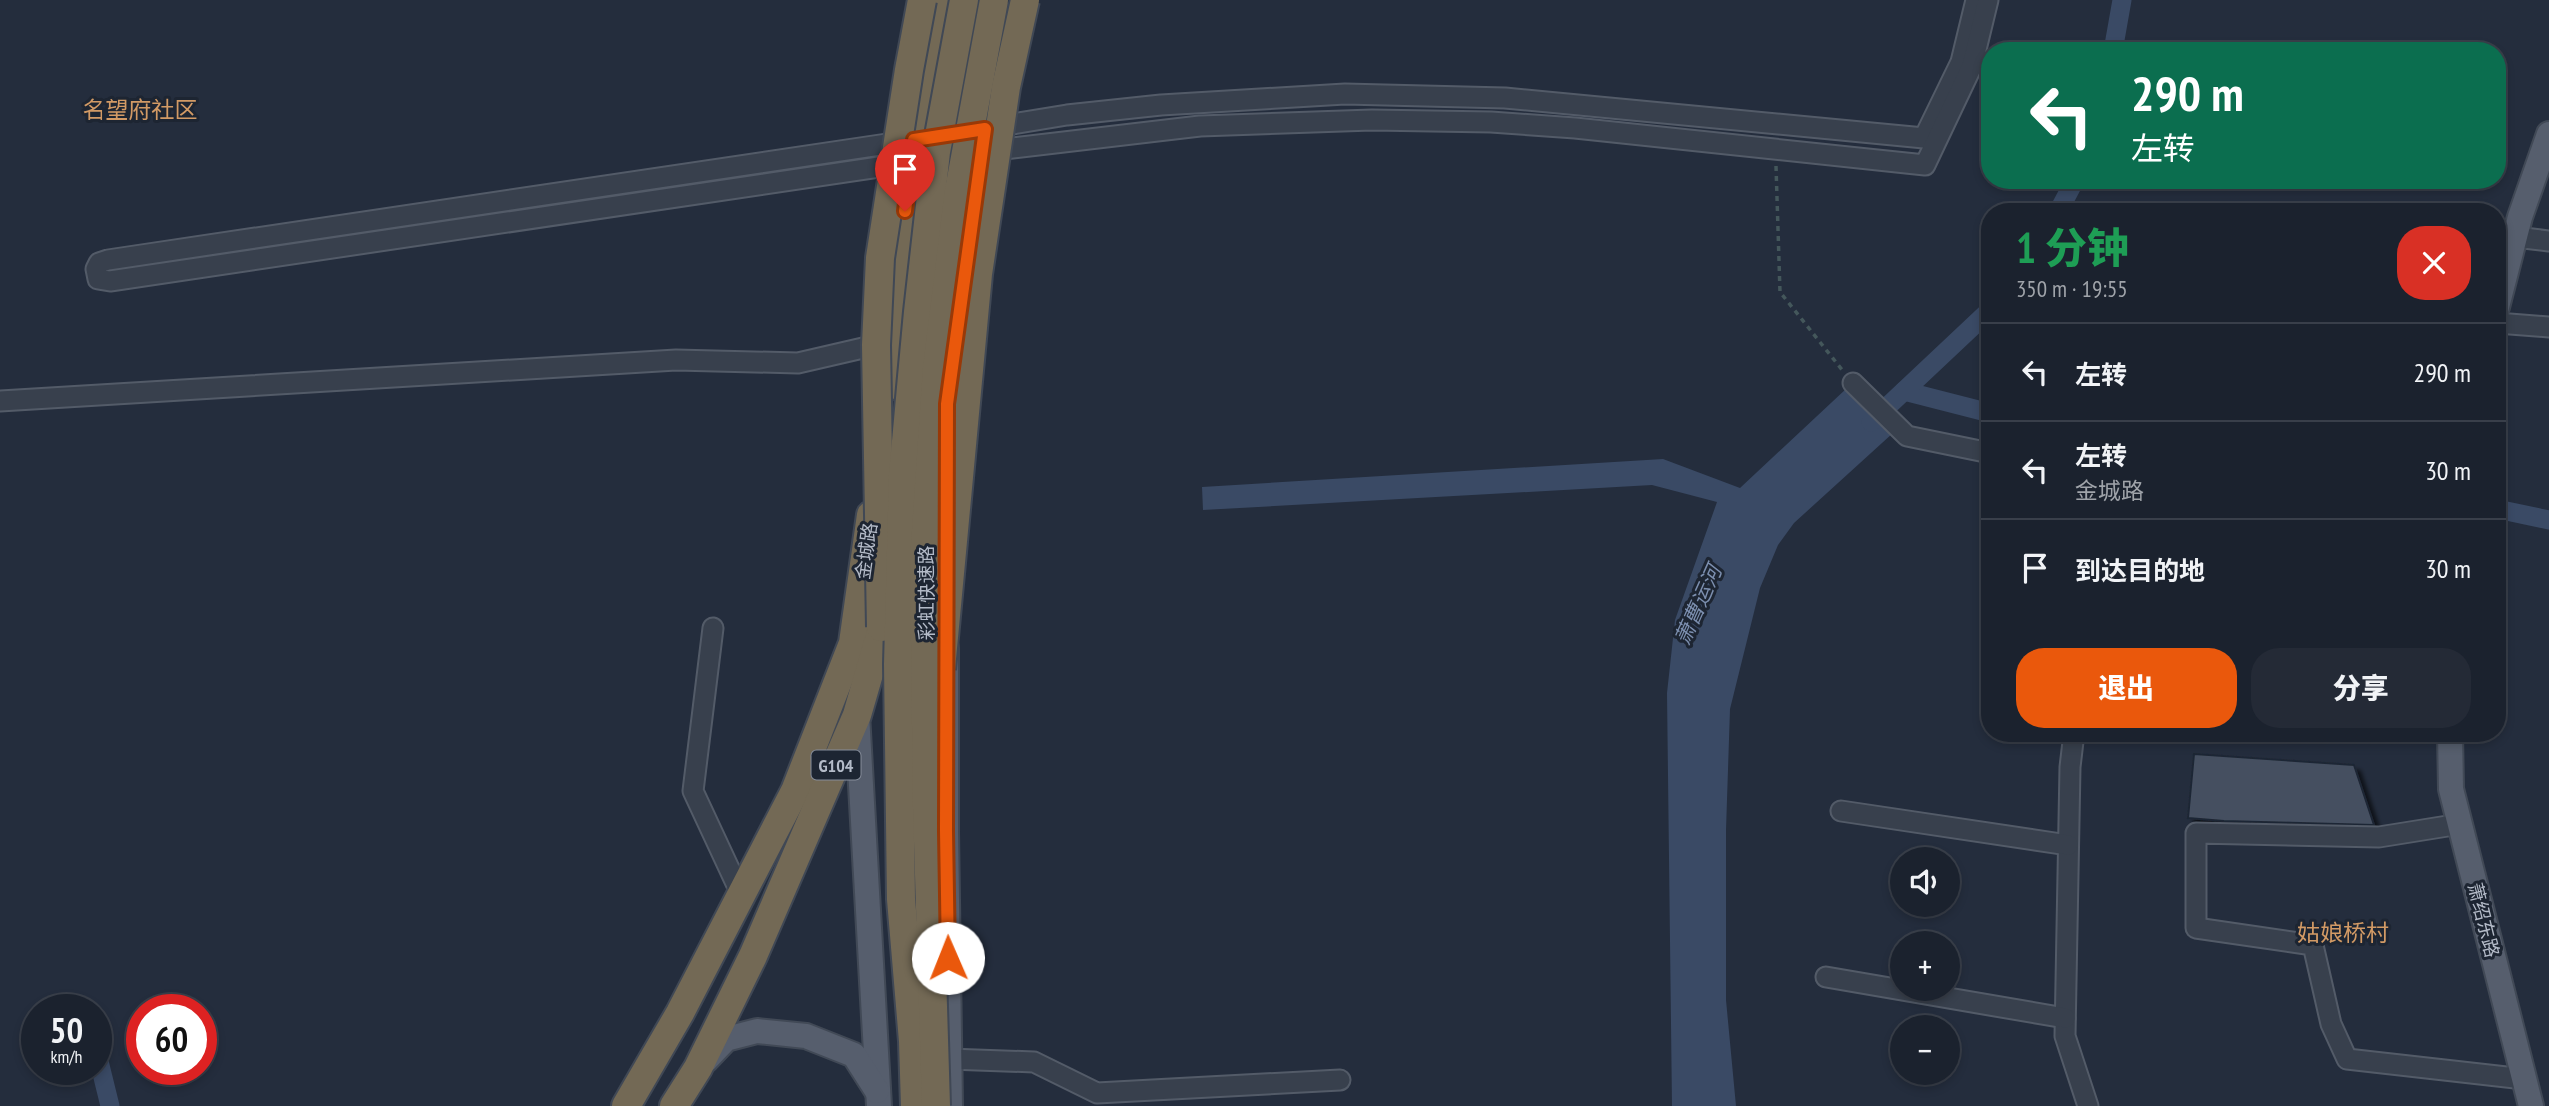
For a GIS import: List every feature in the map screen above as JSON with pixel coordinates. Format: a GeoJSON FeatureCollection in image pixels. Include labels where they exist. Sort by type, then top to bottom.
{"type":"FeatureCollection","features":[{"type":"Feature","properties":{"kind":"highway"},"geometry":{"type":"LineString","coordinates":[[901,899],[883,706],[876,345],[880,258],[922,0]]}},
{"type":"Feature","properties":{"kind":"highway","name":"金城路"},"geometry":{"type":"LineString","coordinates":[[853,643],[878,466],[911,151],[946,0]]}},
{"type":"Feature","properties":{"kind":"highway","name":"彩虹快速路"},"geometry":{"type":"LineString","coordinates":[[915,1106],[913,1041],[901,899],[898,664],[903,474],[936,152],[964,0]]}},
{"type":"Feature","properties":{"kind":"highway","name":"彩虹快速路"},"geometry":{"type":"LineString","coordinates":[[936,1106],[927,808],[924,559],[936,369],[959,190],[994,0]]}},
{"type":"Feature","properties":{"kind":"highway"},"geometry":{"type":"LineString","coordinates":[[947,404],[984,140],[1011,0]]}},
{"type":"Feature","properties":{"kind":"highway"},"geometry":{"type":"LineString","coordinates":[[927,808],[978,274],[1006,87],[1025,0]]}},
{"type":"Feature","properties":{"kind":"highway","name":"G104"},"geometry":{"type":"LineString","coordinates":[[674,1106],[698,1068],[753,956],[857,715],[947,404]]}},
{"type":"Feature","properties":{"kind":"highway","name":"G104"},"geometry":{"type":"LineString","coordinates":[[626,1106],[680,1013],[795,791],[853,643]]}},
{"type":"Feature","properties":{"kind":"main road"},"geometry":{"type":"LineString","coordinates":[[2506,272],[2549,134]]}},
{"type":"Feature","properties":{"kind":"main road"},"geometry":{"type":"LineString","coordinates":[[947,404],[946,831],[950,1106]]}},
{"type":"Feature","properties":{"kind":"main road","name":"金城路"},"geometry":{"type":"LineString","coordinates":[[853,643],[879,1100]]}},
{"type":"Feature","properties":{"kind":"main road","name":"萧绍东路"},"geometry":{"type":"LineString","coordinates":[[2450,742],[2451,789],[2531,1106]]}},
{"type":"Feature","properties":{"kind":"main road"},"geometry":{"type":"LineString","coordinates":[[698,1068],[726,1039],[757,1031],[806,1036],[855,1055],[879,1100]]}},
{"type":"Feature","properties":{"kind":"street"},"geometry":{"type":"LineString","coordinates":[[911,151],[108,260],[99,263],[96,269],[98,279],[110,281],[984,140],[1067,115],[1161,105],[1345,94],[1505,98],[1924,138],[1961,62],[1976,0]]}},
{"type":"Feature","properties":{"kind":"street"},"geometry":{"type":"LineString","coordinates":[[984,140],[1063,141],[1200,126],[1372,120],[1491,122],[1575,128],[1925,165],[1972,66],[1988,0]]}},
{"type":"Feature","properties":{"kind":"street"},"geometry":{"type":"LineString","coordinates":[[2515,237],[2549,241]]}},
{"type":"Feature","properties":{"kind":"street"},"geometry":{"type":"LineString","coordinates":[[2506,324],[2549,327]]}},
{"type":"Feature","properties":{"kind":"street"},"geometry":{"type":"LineString","coordinates":[[0,401],[676,360],[798,363],[876,345]]}},
{"type":"Feature","properties":{"kind":"street"},"geometry":{"type":"LineString","coordinates":[[1853,383],[1907,436],[1981,451]]}},
{"type":"Feature","properties":{"kind":"street"},"geometry":{"type":"LineString","coordinates":[[713,628],[693,791],[741,894]]}},
{"type":"Feature","properties":{"kind":"street"},"geometry":{"type":"LineString","coordinates":[[2073,742],[2070,768],[2065,1036],[2088,1106]]}},
{"type":"Feature","properties":{"kind":"street"},"geometry":{"type":"LineString","coordinates":[[1841,811],[2068,845]]}},
{"type":"Feature","properties":{"kind":"street"},"geometry":{"type":"LineString","coordinates":[[2460,824],[2379,837],[2196,833],[2196,928],[2313,945],[2331,1024],[2347,1059],[2524,1079]]}},
{"type":"Feature","properties":{"kind":"street"},"geometry":{"type":"LineString","coordinates":[[1826,977],[2065,1018]]}},
{"type":"Feature","properties":{"kind":"street"},"geometry":{"type":"LineString","coordinates":[[949,1059],[1034,1062],[1097,1093],[1340,1080]]}},
{"type":"Feature","properties":{"kind":"path"},"geometry":{"type":"LineString","coordinates":[[1775,150],[1780,292],[1853,383]]}},
{"type":"Feature","properties":{"kind":"water"},"geometry":{"type":"Polygon","coordinates":[[[1847,388],[1893,433],[1794,523],[1778,545],[1760,588],[1730,709],[1726,830],[1726,1000],[1736,1106],[1672,1106],[1667,693],[1675,620],[1717,502],[1652,485],[1203,510],[1202,487],[1663,459],[1740,488],[1847,388]]]}},
{"type":"Feature","properties":{"kind":"building"},"geometry":{"type":"Polygon","coordinates":[[[2194,754],[2354,765],[2374,825],[2188,818],[2194,754]]]}},
{"type":"Feature","properties":{"kind":"waterway","name":"萧曹运河"},"geometry":{"type":"LineString","coordinates":[[2115,42],[2122,0]]}},
{"type":"Feature","properties":{"kind":"waterway","name":"萧曹运河"},"geometry":{"type":"LineString","coordinates":[[2063,203],[2070,189]]}},
{"type":"Feature","properties":{"kind":"waterway","name":"萧曹运河"},"geometry":{"type":"LineString","coordinates":[[1871,422],[1981,318]]}},
{"type":"Feature","properties":{"kind":"waterway"},"geometry":{"type":"LineString","coordinates":[[1904,391],[1981,411]]}},
{"type":"Feature","properties":{"kind":"waterway"},"geometry":{"type":"LineString","coordinates":[[2506,511],[2549,520]]}},
{"type":"Feature","properties":{"kind":"waterway"},"geometry":{"type":"LineString","coordinates":[[105,1085],[110,1106]]}},
{"type":"Feature","properties":{"kind":"district","name":"名望府社区"},"geometry":{"type":"Point","coordinates":[140,109]}},
{"type":"Feature","properties":{"kind":"district","name":"姑娘桥村"},"geometry":{"type":"Point","coordinates":[2343,932]}},
{"type":"Feature","properties":{"kind":"route"},"geometry":{"type":"LineString","coordinates":[[905,211],[914,140],[985,129],[947,404],[948,958]]}}]}
